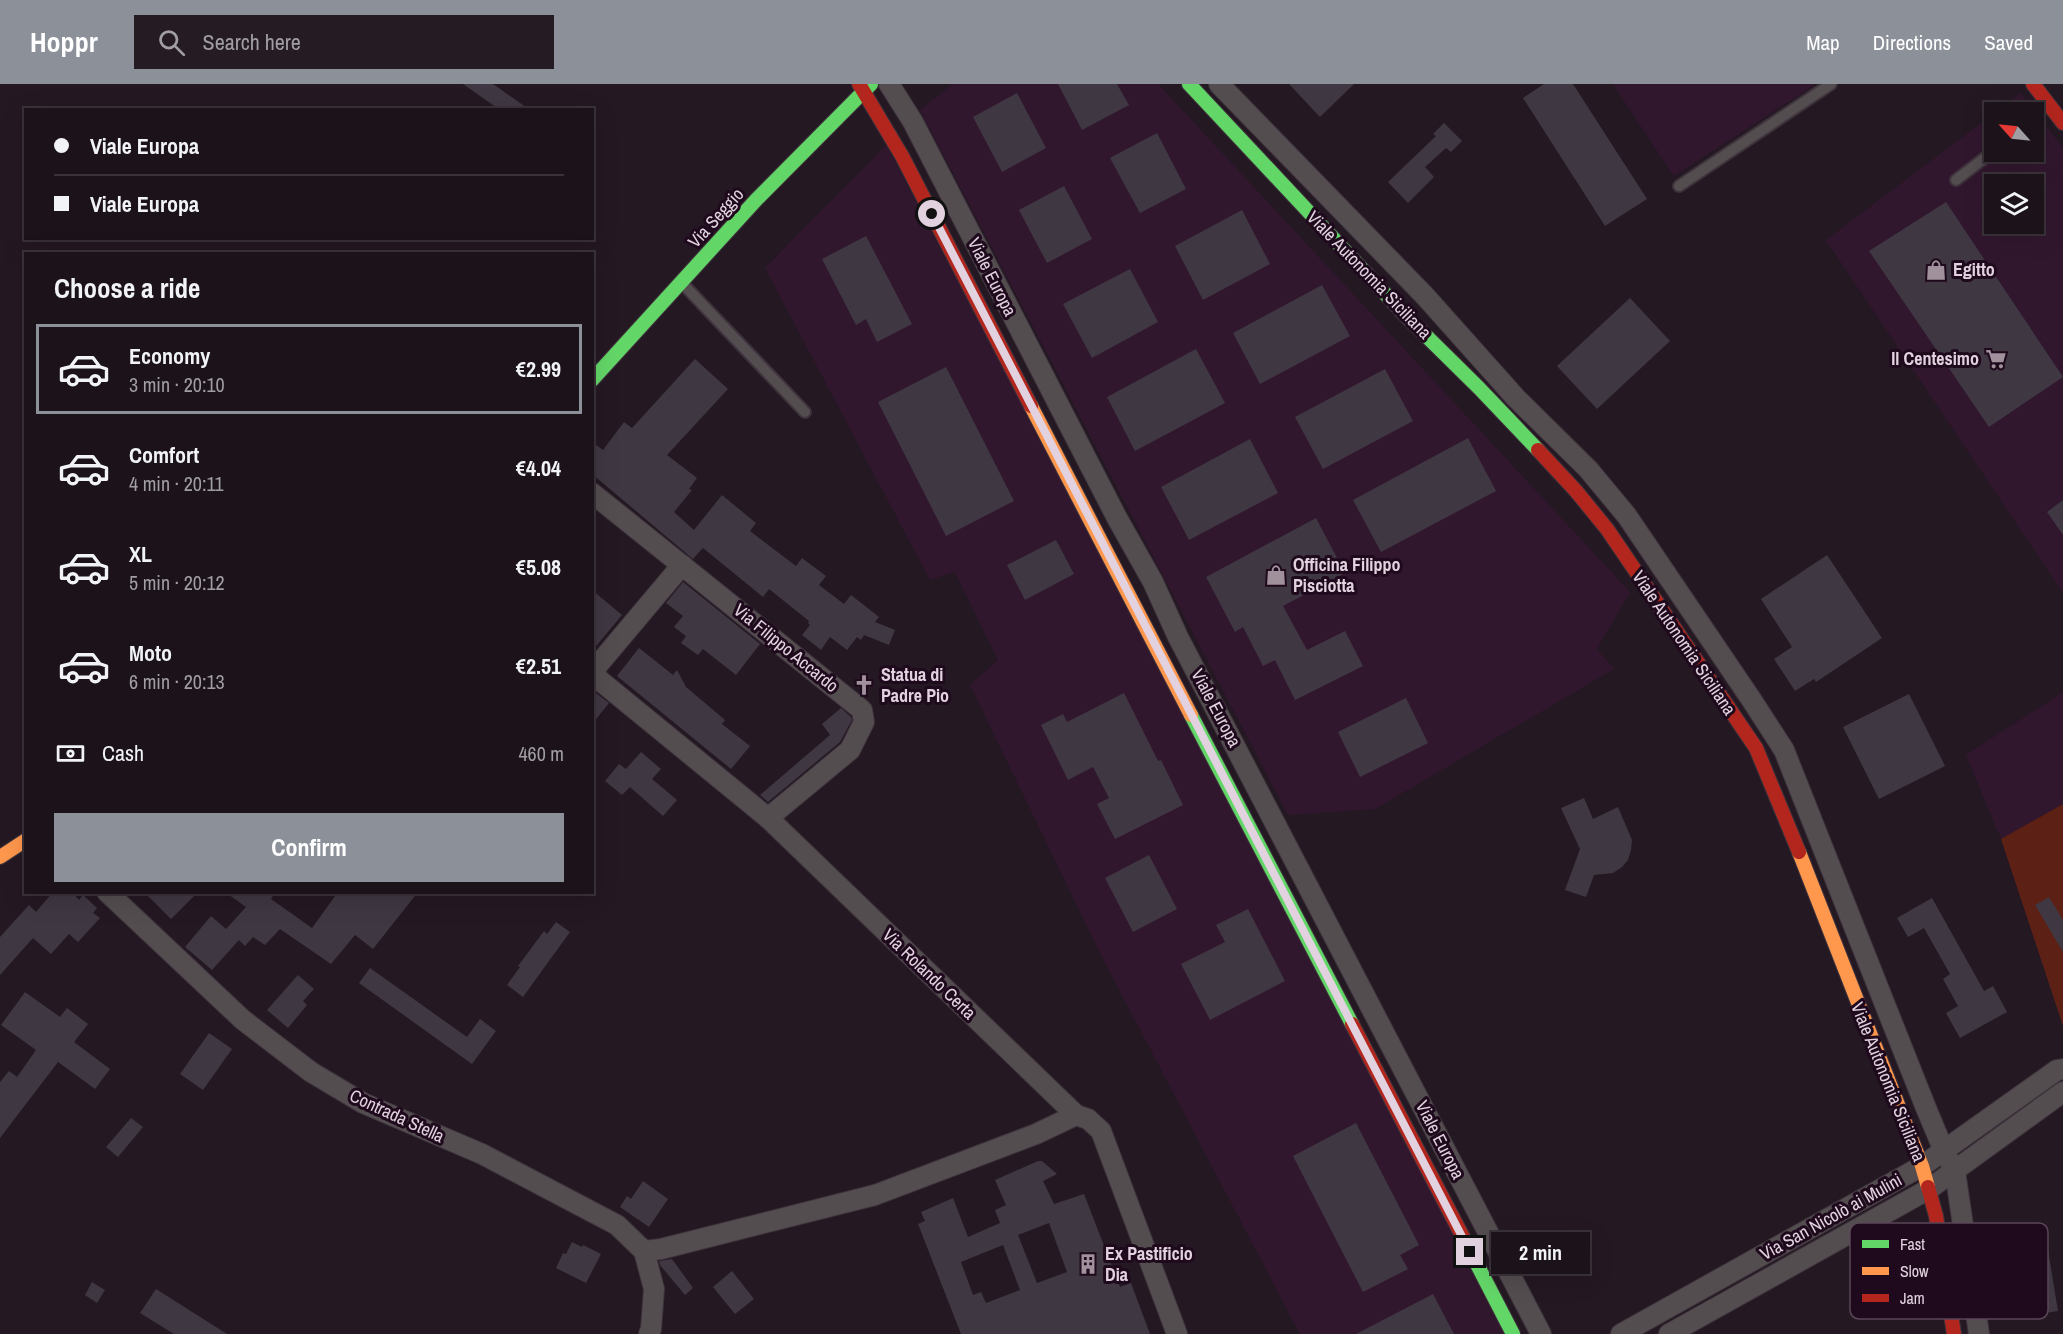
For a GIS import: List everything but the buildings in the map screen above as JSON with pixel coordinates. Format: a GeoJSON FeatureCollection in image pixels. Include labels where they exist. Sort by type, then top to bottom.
{"type":"FeatureCollection","features":[{"type":"Feature","properties":{"kind":"street","name":"Viale Europa"},"geometry":{"type":"LineString","coordinates":[[889,84],[913,122],[1106,523],[1326,948],[1540,1334]]}},
{"type":"Feature","properties":{"kind":"street","name":"Viale Autonomia Siciliana"},"geometry":{"type":"LineString","coordinates":[[1189,84],[1415,306],[1516,398],[1588,469],[1627,516],[1784,750],[1944,1151],[1955,1171],[1963,1223]]}},
{"type":"Feature","properties":{"kind":"street","name":"Viale Autonomia Siciliana"},"geometry":{"type":"LineString","coordinates":[[1219,84],[1415,306],[1479,388],[1576,491],[1607,529],[1756,748],[1922,1166],[1937,1223]]}},
{"type":"Feature","properties":{"kind":"street"},"geometry":{"type":"LineString","coordinates":[[2033,84],[2042,103],[2063,123]]}},
{"type":"Feature","properties":{"kind":"street","name":"Viale Europa"},"geometry":{"type":"LineString","coordinates":[[865,86],[1106,523],[1153,582],[1326,948],[1513,1334]]}},
{"type":"Feature","properties":{"kind":"street","name":"Via Seggio"},"geometry":{"type":"LineString","coordinates":[[594,378],[756,200],[865,86]]}},
{"type":"Feature","properties":{"kind":"street","name":"Via Filippo Accardo"},"geometry":{"type":"LineString","coordinates":[[594,495],[862,710],[864,722],[850,750],[768,819]]}},
{"type":"Feature","properties":{"kind":"street"},"geometry":{"type":"LineString","coordinates":[[594,671],[682,565]]}},
{"type":"Feature","properties":{"kind":"street","name":"Via Rolando Certa"},"geometry":{"type":"LineString","coordinates":[[594,675],[768,819],[1076,1115],[1088,1119],[1101,1131],[1177,1334]]}},
{"type":"Feature","properties":{"kind":"street"},"geometry":{"type":"LineString","coordinates":[[0,857],[24,841]]}},
{"type":"Feature","properties":{"kind":"street","name":"Contrada Stella"},"geometry":{"type":"LineString","coordinates":[[109,894],[243,1020],[311,1072],[363,1103],[482,1154],[617,1225],[644,1251]]}},
{"type":"Feature","properties":{"kind":"street","name":"Via San Nicolò ai Mulini"},"geometry":{"type":"LineString","coordinates":[[1621,1334],[1922,1166],[1978,1124],[2058,1070],[2063,1069]]}},
{"type":"Feature","properties":{"kind":"street","name":"Via San Nicolò ai Mulini"},"geometry":{"type":"LineString","coordinates":[[1868,1223],[1929,1189],[2063,1092]]}},
{"type":"Feature","properties":{"kind":"street"},"geometry":{"type":"LineString","coordinates":[[649,1334],[654,1289],[644,1251],[661,1249],[875,1195],[1026,1138],[1076,1115]]}},
{"type":"Feature","properties":{"kind":"street","name":"Via San Nicolò ai Mulini"},"geometry":{"type":"LineString","coordinates":[[1669,1334],[1850,1233]]}},
{"type":"Feature","properties":{"kind":"street","name":"Viale Autonomia Siciliana"},"geometry":{"type":"LineString","coordinates":[[1952,1319],[1954,1334]]}},
{"type":"Feature","properties":{"kind":"street","name":"Viale Autonomia Siciliana"},"geometry":{"type":"LineString","coordinates":[[1977,1319],[1979,1334]]}},
{"type":"Feature","properties":{"kind":"lane"},"geometry":{"type":"LineString","coordinates":[[1679,186],[1831,84]]}},
{"type":"Feature","properties":{"kind":"lane"},"geometry":{"type":"LineString","coordinates":[[1956,180],[1984,158]]}},
{"type":"Feature","properties":{"kind":"lane"},"geometry":{"type":"LineString","coordinates":[[682,283],[805,412]]}},
{"type":"Feature","properties":{"kind":"lane"},"geometry":{"type":"LineString","coordinates":[[1719,694],[1739,681]]}},
{"type":"Feature","properties":{"kind":"shaded area"},"geometry":{"type":"Polygon","coordinates":[[[953,84],[1158,84],[1630,592],[1597,649],[1614,669],[1375,809],[1288,815],[920,110],[953,84]]]}},
{"type":"Feature","properties":{"kind":"shaded area"},"geometry":{"type":"Polygon","coordinates":[[[1613,84],[1816,84],[1674,176],[1613,84]]]}},
{"type":"Feature","properties":{"kind":"shaded area"},"geometry":{"type":"Polygon","coordinates":[[[2021,93],[2028,102],[2009,102],[2021,93]]]}},
{"type":"Feature","properties":{"kind":"shaded area"},"geometry":{"type":"Polygon","coordinates":[[[1984,121],[1984,162],[2044,162],[2044,123],[2063,148],[2063,593],[1826,240],[1984,121]]]}},
{"type":"Feature","properties":{"kind":"shaded area"},"geometry":{"type":"Polygon","coordinates":[[[886,145],[1509,1334],[1300,1334],[1102,957],[970,685],[998,660],[955,572],[930,580],[765,268],[886,145]]]}},
{"type":"Feature","properties":{"kind":"shaded area"},"geometry":{"type":"Polygon","coordinates":[[[2063,692],[2063,804],[2001,839],[1966,755],[2063,692]]]}},
{"type":"Feature","properties":{"kind":"shaded area"},"geometry":{"type":"Polygon","coordinates":[[[2063,804],[2063,1026],[2001,839],[2063,804]]]}},
{"type":"Feature","properties":{"kind":"traffic: fast"},"geometry":{"type":"LineString","coordinates":[[594,378],[756,200],[871,84]]}},
{"type":"Feature","properties":{"kind":"traffic: fast"},"geometry":{"type":"LineString","coordinates":[[1189,84],[1406,316],[1538,450]]}},
{"type":"Feature","properties":{"kind":"traffic: fast"},"geometry":{"type":"LineString","coordinates":[[1191,715],[1352,1024]]}},
{"type":"Feature","properties":{"kind":"traffic: fast"},"geometry":{"type":"LineString","coordinates":[[1466,1243],[1513,1334]]}},
{"type":"Feature","properties":{"kind":"traffic: slow"},"geometry":{"type":"LineString","coordinates":[[1031,406],[1191,715]]}},
{"type":"Feature","properties":{"kind":"traffic: slow"},"geometry":{"type":"LineString","coordinates":[[0,857],[24,841]]}},
{"type":"Feature","properties":{"kind":"traffic: slow"},"geometry":{"type":"LineString","coordinates":[[1799,852],[1922,1166],[1928,1187]]}},
{"type":"Feature","properties":{"kind":"traffic: jam"},"geometry":{"type":"LineString","coordinates":[[859,84],[902,156],[1031,406]]}},
{"type":"Feature","properties":{"kind":"traffic: jam"},"geometry":{"type":"LineString","coordinates":[[2033,84],[2063,123]]}},
{"type":"Feature","properties":{"kind":"traffic: jam"},"geometry":{"type":"LineString","coordinates":[[1538,450],[1607,529],[1756,748],[1799,852]]}},
{"type":"Feature","properties":{"kind":"traffic: jam"},"geometry":{"type":"LineString","coordinates":[[1352,1024],[1466,1243]]}},
{"type":"Feature","properties":{"kind":"traffic: jam"},"geometry":{"type":"LineString","coordinates":[[1928,1187],[1937,1223]]}},
{"type":"Feature","properties":{"kind":"traffic: jam"},"geometry":{"type":"LineString","coordinates":[[1952,1319],[1954,1334]]}},
{"type":"Feature","properties":{"kind":"place","name":"Egitto"},"geometry":{"type":"Point","coordinates":[1936,270]}},
{"type":"Feature","properties":{"kind":"place","name":"Il Centesimo"},"geometry":{"type":"Point","coordinates":[1996,359]}},
{"type":"Feature","properties":{"kind":"place","name":"Officina Filippo Pisciotta"},"geometry":{"type":"Point","coordinates":[1276,575]}},
{"type":"Feature","properties":{"kind":"place","name":"Statua di Padre Pio"},"geometry":{"type":"Point","coordinates":[864,685]}},
{"type":"Feature","properties":{"kind":"place","name":"Ex Pastificio Dia"},"geometry":{"type":"Point","coordinates":[1088,1264]}},
{"type":"Feature","properties":{"kind":"route"},"geometry":{"type":"LineString","coordinates":[[932,214],[1470,1252]]}}]}
